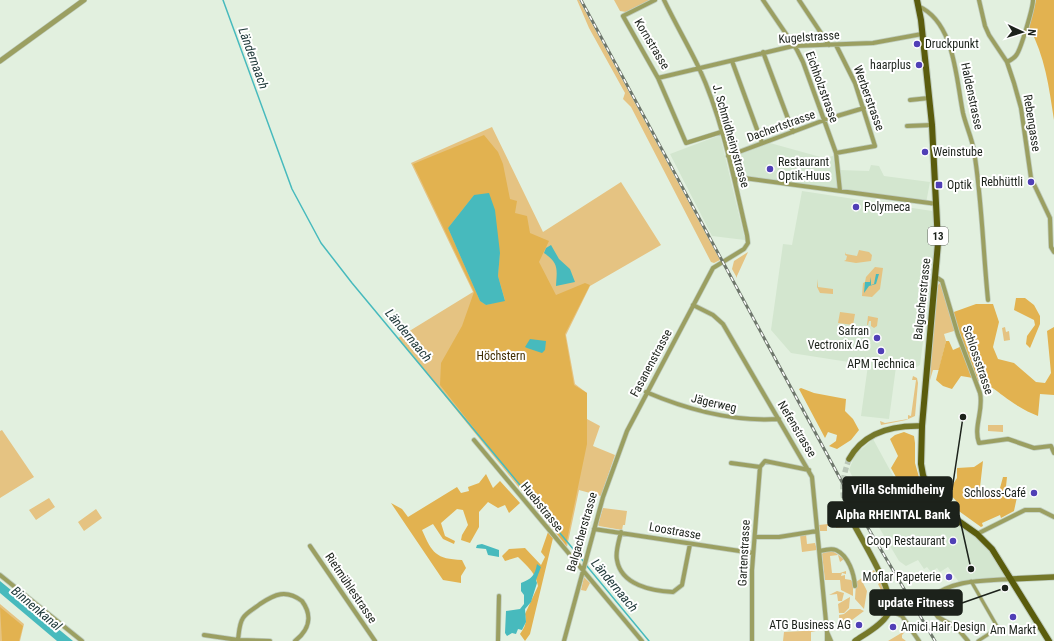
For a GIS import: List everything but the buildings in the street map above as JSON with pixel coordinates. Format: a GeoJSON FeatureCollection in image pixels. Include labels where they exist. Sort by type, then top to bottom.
{"type":"FeatureCollection","features":[{"type":"Feature","properties":{"kind":"main road","name":"13"},"geometry":{"type":"LineString","coordinates":[[918,3],[922,34]]}},
{"type":"Feature","properties":{"kind":"main road","name":"Balgacherstrasse"},"geometry":{"type":"LineString","coordinates":[[922,34],[932,125],[938,243],[922,426],[921,464],[930,494],[943,509],[977,534],[992,549],[1012,579]]}},
{"type":"Feature","properties":{"kind":"main road"},"geometry":{"type":"LineString","coordinates":[[849,459],[858,446],[878,432],[897,427],[922,426]]}},
{"type":"Feature","properties":{"kind":"main road"},"geometry":{"type":"LineString","coordinates":[[849,515],[886,584],[890,597],[890,610],[885,619],[855,641]]}},
{"type":"Feature","properties":{"kind":"main road"},"geometry":{"type":"LineString","coordinates":[[1012,579],[1054,577]]}},
{"type":"Feature","properties":{"kind":"main road","name":"13"},"geometry":{"type":"LineString","coordinates":[[1012,579],[1049,641]]}},
{"type":"Feature","properties":{"kind":"street"},"geometry":{"type":"LineString","coordinates":[[0,61],[81,0]]}},
{"type":"Feature","properties":{"kind":"street","name":"Kornstrasse"},"geometry":{"type":"LineString","coordinates":[[655,0],[623,16],[658,78],[699,68]]}},
{"type":"Feature","properties":{"kind":"street","name":"J. Schmidheinystrasse"},"geometry":{"type":"LineString","coordinates":[[664,0],[699,68],[721,132],[748,234],[748,243],[744,249],[713,268],[693,304]]}},
{"type":"Feature","properties":{"kind":"street","name":"Eichholzstrasse"},"geometry":{"type":"LineString","coordinates":[[763,0],[797,50],[802,62],[836,153],[840,191]]}},
{"type":"Feature","properties":{"kind":"street"},"geometry":{"type":"LineString","coordinates":[[799,0],[829,45]]}},
{"type":"Feature","properties":{"kind":"street","name":"Rebengasse"},"geometry":{"type":"LineString","coordinates":[[979,0],[985,26],[989,35],[1007,62],[1021,108],[1031,178],[1050,218],[1051,247],[1054,252]]}},
{"type":"Feature","properties":{"kind":"street"},"geometry":{"type":"LineString","coordinates":[[1007,62],[1019,52],[1031,14],[1033,0]]}},
{"type":"Feature","properties":{"kind":"street","name":"Haldenstrasse"},"geometry":{"type":"LineString","coordinates":[[918,3],[936,18],[943,31],[956,67],[963,113],[974,151],[988,300]]}},
{"type":"Feature","properties":{"kind":"street","name":"Kugelstrasse"},"geometry":{"type":"LineString","coordinates":[[699,68],[793,46],[874,42],[922,34]]}},
{"type":"Feature","properties":{"kind":"street","name":"Werberstrasse"},"geometry":{"type":"LineString","coordinates":[[836,44],[855,83],[875,146],[836,153]]}},
{"type":"Feature","properties":{"kind":"street"},"geometry":{"type":"LineString","coordinates":[[763,52],[793,132]]}},
{"type":"Feature","properties":{"kind":"street"},"geometry":{"type":"LineString","coordinates":[[732,61],[762,143]]}},
{"type":"Feature","properties":{"kind":"street"},"geometry":{"type":"LineString","coordinates":[[658,78],[686,143],[721,132]]}},
{"type":"Feature","properties":{"kind":"street"},"geometry":{"type":"LineString","coordinates":[[910,100],[929,98]]}},
{"type":"Feature","properties":{"kind":"street","name":"Dachertstrasse"},"geometry":{"type":"LineString","coordinates":[[728,156],[864,108]]}},
{"type":"Feature","properties":{"kind":"street"},"geometry":{"type":"LineString","coordinates":[[907,126],[932,125]]}},
{"type":"Feature","properties":{"kind":"street"},"geometry":{"type":"LineString","coordinates":[[735,182],[738,178],[744,178],[937,204]]}},
{"type":"Feature","properties":{"kind":"street","name":"Schlossstrasse"},"geometry":{"type":"LineString","coordinates":[[936,277],[942,281],[958,335],[980,393],[982,403],[977,438],[979,443],[1008,440],[1034,448],[1051,446],[1054,453]]}},
{"type":"Feature","properties":{"kind":"street","name":"Fasanenstrasse"},"geometry":{"type":"LineString","coordinates":[[627,431],[693,304]]}},
{"type":"Feature","properties":{"kind":"street","name":"Nefenstrasse"},"geometry":{"type":"LineString","coordinates":[[693,304],[713,315],[723,324],[812,477],[827,632],[826,641]]}},
{"type":"Feature","properties":{"kind":"street","name":"Jägerweg"},"geometry":{"type":"LineString","coordinates":[[646,392],[672,403],[733,418],[752,420],[779,419]]}},
{"type":"Feature","properties":{"kind":"street","name":"Balgacherstrasse"},"geometry":{"type":"LineString","coordinates":[[564,641],[594,528],[613,467],[627,431]]}},
{"type":"Feature","properties":{"kind":"street","name":"Huebstrasse"},"geometry":{"type":"LineString","coordinates":[[474,440],[642,641]]}},
{"type":"Feature","properties":{"kind":"street"},"geometry":{"type":"LineString","coordinates":[[731,463],[760,467],[764,461],[809,470]]}},
{"type":"Feature","properties":{"kind":"street","name":"Gartenstrasse"},"geometry":{"type":"LineString","coordinates":[[752,641],[753,553],[760,467]]}},
{"type":"Feature","properties":{"kind":"street"},"geometry":{"type":"LineString","coordinates":[[977,534],[1025,510],[1040,510],[1054,517]]}},
{"type":"Feature","properties":{"kind":"street","name":"Loostrasse"},"geometry":{"type":"LineString","coordinates":[[594,528],[753,553]]}},
{"type":"Feature","properties":{"kind":"street"},"geometry":{"type":"LineString","coordinates":[[755,537],[779,537],[817,531]]}},
{"type":"Feature","properties":{"kind":"street"},"geometry":{"type":"LineString","coordinates":[[621,532],[616,558],[623,573],[629,580],[640,586],[666,592],[673,592],[682,585],[690,544]]}},
{"type":"Feature","properties":{"kind":"street","name":"Rietmühlestrasse"},"geometry":{"type":"LineString","coordinates":[[310,546],[375,641]]}},
{"type":"Feature","properties":{"kind":"street"},"geometry":{"type":"LineString","coordinates":[[820,551],[836,550],[842,555],[852,570],[855,586]]}},
{"type":"Feature","properties":{"kind":"street"},"geometry":{"type":"LineString","coordinates":[[0,574],[82,641]]}},
{"type":"Feature","properties":{"kind":"street"},"geometry":{"type":"LineString","coordinates":[[968,641],[957,628],[938,617],[928,603],[928,600],[938,592],[951,585],[971,581],[1012,579]]}},
{"type":"Feature","properties":{"kind":"street"},"geometry":{"type":"LineString","coordinates":[[971,581],[998,628],[978,641]]}},
{"type":"Feature","properties":{"kind":"street"},"geometry":{"type":"LineString","coordinates":[[238,640],[241,622],[248,612],[276,595],[287,593],[302,600],[309,616],[306,631],[295,641]]}},
{"type":"Feature","properties":{"kind":"street"},"geometry":{"type":"LineString","coordinates":[[498,641],[499,596]]}},
{"type":"Feature","properties":{"kind":"street"},"geometry":{"type":"LineString","coordinates":[[890,610],[902,616],[919,641]]}},
{"type":"Feature","properties":{"kind":"street","name":"Nefenstrasse"},"geometry":{"type":"LineString","coordinates":[[827,632],[831,641]]}},
{"type":"Feature","properties":{"kind":"street"},"geometry":{"type":"LineString","coordinates":[[204,634],[238,640],[270,641]]}},
{"type":"Feature","properties":{"kind":"shaded area"},"geometry":{"type":"Polygon","coordinates":[[[720,135],[745,240],[712,236],[670,154],[720,135]]]}},
{"type":"Feature","properties":{"kind":"shaded area"},"geometry":{"type":"Polygon","coordinates":[[[770,143],[824,158],[833,156],[839,185],[839,170],[869,171],[871,165],[879,166],[884,176],[930,182],[926,203],[735,176],[734,156],[770,143]]]}},
{"type":"Feature","properties":{"kind":"shaded area"},"geometry":{"type":"Polygon","coordinates":[[[802,191],[932,211],[934,214],[934,254],[920,365],[913,369],[896,367],[889,419],[861,416],[868,365],[791,353],[771,330],[783,244],[792,245],[802,191]]]}},
{"type":"Feature","properties":{"kind":"shaded area"},"geometry":{"type":"Polygon","coordinates":[[[873,439],[909,505],[930,494],[936,501],[977,534],[1012,579],[959,582],[948,567],[940,572],[937,568],[931,572],[927,567],[924,569],[918,560],[906,566],[899,561],[877,524],[849,470],[855,455],[873,439]]]}},
{"type":"Feature","properties":{"kind":"green space"},"geometry":{"type":"Polygon","coordinates":[[[577,0],[579,0],[720,260],[714,263],[711,262],[631,107],[623,99],[625,93],[589,28],[577,0]]]}},
{"type":"Feature","properties":{"kind":"green space"},"geometry":{"type":"Polygon","coordinates":[[[614,0],[650,0],[626,12],[620,11],[614,0]]]}},
{"type":"Feature","properties":{"kind":"green space"},"geometry":{"type":"Polygon","coordinates":[[[1036,0],[1054,0],[1054,120],[1043,60],[1029,27],[1036,0]]]}},
{"type":"Feature","properties":{"kind":"green space","name":"Höchstern"},"geometry":{"type":"Polygon","coordinates":[[[492,127],[543,232],[621,182],[661,245],[590,286],[566,335],[575,384],[587,393],[587,419],[600,426],[593,446],[615,455],[601,496],[579,490],[567,547],[398,338],[473,292],[411,163],[492,127]]]}},
{"type":"Feature","properties":{"kind":"green space","name":"Höchstern"},"geometry":{"type":"Polygon","coordinates":[[[484,135],[498,152],[503,164],[510,199],[517,201],[515,213],[527,216],[530,233],[549,241],[539,262],[556,295],[585,283],[590,285],[565,334],[574,385],[587,393],[587,444],[566,545],[440,385],[441,363],[462,326],[474,292],[413,164],[484,135]],[[474,195],[448,228],[480,301],[486,305],[505,300],[498,276],[500,253],[474,195]]]}},
{"type":"Feature","properties":{"kind":"green space"},"geometry":{"type":"Polygon","coordinates":[[[859,250],[869,252],[872,255],[871,261],[856,263],[844,261],[846,260],[847,256],[845,255],[846,252],[846,254],[857,256],[859,250]]]}},
{"type":"Feature","properties":{"kind":"green space"},"geometry":{"type":"Polygon","coordinates":[[[748,252],[737,278],[732,269],[734,261],[748,252]]]}},
{"type":"Feature","properties":{"kind":"green space"},"geometry":{"type":"Polygon","coordinates":[[[875,267],[883,268],[880,289],[872,297],[862,296],[863,283],[875,267]]]}},
{"type":"Feature","properties":{"kind":"green space"},"geometry":{"type":"Polygon","coordinates":[[[818,279],[818,287],[833,289],[833,294],[820,293],[817,287],[818,279]]]}},
{"type":"Feature","properties":{"kind":"green space"},"geometry":{"type":"Polygon","coordinates":[[[940,283],[955,328],[954,331],[944,334],[946,341],[939,370],[933,370],[930,380],[933,322],[938,285],[940,283]]]}},
{"type":"Feature","properties":{"kind":"green space"},"geometry":{"type":"Polygon","coordinates":[[[1016,298],[1025,298],[1034,305],[1040,316],[1040,324],[1030,348],[1026,344],[1027,336],[1035,325],[1034,320],[1014,310],[1016,298]]]}},
{"type":"Feature","properties":{"kind":"green space"},"geometry":{"type":"Polygon","coordinates":[[[976,304],[993,304],[999,322],[993,347],[998,359],[1014,363],[1036,382],[1045,383],[1051,373],[1047,331],[1054,327],[1054,395],[1040,394],[1038,416],[1020,407],[985,383],[978,380],[961,376],[952,389],[943,386],[936,380],[946,341],[949,341],[953,350],[962,346],[951,313],[976,304]]]}},
{"type":"Feature","properties":{"kind":"green space"},"geometry":{"type":"Polygon","coordinates":[[[840,312],[855,314],[853,325],[838,323],[840,312]]]}},
{"type":"Feature","properties":{"kind":"green space"},"geometry":{"type":"Polygon","coordinates":[[[868,316],[878,318],[877,326],[874,328],[871,326],[871,321],[869,321],[867,325],[868,316]]]}},
{"type":"Feature","properties":{"kind":"green space"},"geometry":{"type":"Polygon","coordinates":[[[1005,327],[1006,332],[1009,331],[1010,340],[1004,341],[1002,328],[1005,327]]]}},
{"type":"Feature","properties":{"kind":"green space"},"geometry":{"type":"Polygon","coordinates":[[[913,376],[917,378],[918,383],[915,416],[906,420],[881,425],[880,421],[885,423],[908,419],[908,415],[911,416],[916,380],[912,380],[913,376]]]}},
{"type":"Feature","properties":{"kind":"green space"},"geometry":{"type":"Polygon","coordinates":[[[801,388],[814,393],[846,399],[845,411],[853,419],[859,430],[851,440],[837,449],[829,446],[836,441],[837,435],[828,432],[825,438],[799,389],[801,388]]]}},
{"type":"Feature","properties":{"kind":"green space"},"geometry":{"type":"Polygon","coordinates":[[[988,425],[1003,425],[1003,432],[988,431],[988,425]]]}},
{"type":"Feature","properties":{"kind":"green space"},"geometry":{"type":"Polygon","coordinates":[[[2,430],[34,477],[0,498],[0,431],[2,430]]]}},
{"type":"Feature","properties":{"kind":"green space"},"geometry":{"type":"Polygon","coordinates":[[[904,432],[914,436],[915,463],[922,488],[920,493],[915,498],[904,480],[896,477],[891,468],[898,456],[890,439],[895,435],[904,432]]]}},
{"type":"Feature","properties":{"kind":"green space"},"geometry":{"type":"Polygon","coordinates":[[[983,461],[979,496],[997,499],[1003,477],[1007,477],[1005,496],[1017,497],[1014,511],[1001,518],[1000,515],[982,523],[983,526],[981,527],[956,509],[959,504],[948,492],[957,478],[957,468],[974,467],[983,461]]]}},
{"type":"Feature","properties":{"kind":"green space"},"geometry":{"type":"Polygon","coordinates":[[[486,474],[493,488],[500,481],[520,503],[509,513],[505,505],[498,508],[488,502],[479,512],[479,527],[470,543],[461,540],[462,535],[468,525],[463,510],[457,509],[441,523],[445,536],[455,541],[454,544],[443,539],[433,524],[422,530],[432,549],[436,553],[446,558],[462,560],[466,568],[461,576],[461,583],[443,580],[391,503],[402,509],[408,517],[457,487],[461,493],[469,491],[468,487],[479,483],[486,474]]]}},
{"type":"Feature","properties":{"kind":"green space"},"geometry":{"type":"Polygon","coordinates":[[[49,498],[55,507],[36,520],[29,510],[49,498]]]}},
{"type":"Feature","properties":{"kind":"green space"},"geometry":{"type":"Polygon","coordinates":[[[603,508],[627,511],[625,525],[623,525],[622,530],[598,525],[603,508]]]}},
{"type":"Feature","properties":{"kind":"green space"},"geometry":{"type":"Polygon","coordinates":[[[96,509],[102,518],[84,531],[78,522],[96,509]]]}},
{"type":"Feature","properties":{"kind":"green space"},"geometry":{"type":"Polygon","coordinates":[[[846,522],[848,527],[836,528],[836,525],[827,526],[827,531],[820,531],[819,525],[846,522]]]}},
{"type":"Feature","properties":{"kind":"green space"},"geometry":{"type":"Polygon","coordinates":[[[548,532],[553,538],[530,634],[525,641],[520,634],[525,625],[525,614],[538,586],[537,581],[531,570],[518,557],[505,561],[502,556],[509,549],[525,548],[541,565],[545,557],[541,552],[548,532]]]}},
{"type":"Feature","properties":{"kind":"green space"},"geometry":{"type":"Polygon","coordinates":[[[806,534],[807,544],[815,543],[817,550],[802,552],[800,535],[806,534]]]}},
{"type":"Feature","properties":{"kind":"green space"},"geometry":{"type":"Polygon","coordinates":[[[824,552],[834,552],[844,559],[840,562],[838,555],[830,556],[832,573],[846,571],[846,574],[842,573],[841,576],[845,575],[845,579],[851,580],[853,583],[853,596],[841,590],[840,580],[825,580],[822,554],[824,552]]]}},
{"type":"Feature","properties":{"kind":"green space"},"geometry":{"type":"Polygon","coordinates":[[[874,570],[879,579],[874,582],[870,575],[862,581],[867,591],[864,609],[855,599],[856,582],[874,570]]]}},
{"type":"Feature","properties":{"kind":"green space"},"geometry":{"type":"Polygon","coordinates":[[[584,577],[590,583],[586,591],[581,590],[584,577]]]}},
{"type":"Feature","properties":{"kind":"green space"},"geometry":{"type":"Polygon","coordinates":[[[881,582],[886,596],[887,605],[881,617],[883,603],[878,601],[881,590],[878,584],[881,582]]]}},
{"type":"Feature","properties":{"kind":"green space"},"geometry":{"type":"Polygon","coordinates":[[[837,591],[844,593],[842,601],[838,601],[837,594],[829,595],[837,591]]]}},
{"type":"Feature","properties":{"kind":"green space"},"geometry":{"type":"Polygon","coordinates":[[[850,597],[849,608],[844,613],[839,613],[838,604],[850,597]]]}},
{"type":"Feature","properties":{"kind":"green space"},"geometry":{"type":"Polygon","coordinates":[[[0,604],[24,624],[20,641],[0,641],[0,604]]]}},
{"type":"Feature","properties":{"kind":"green space"},"geometry":{"type":"Polygon","coordinates":[[[0,607],[23,626],[19,641],[2,641],[0,607]]]}},
{"type":"Feature","properties":{"kind":"green space"},"geometry":{"type":"Polygon","coordinates":[[[850,609],[860,609],[864,611],[840,629],[839,615],[844,614],[850,609]]]}},
{"type":"Feature","properties":{"kind":"green space"},"geometry":{"type":"Polygon","coordinates":[[[821,630],[811,632],[811,641],[783,641],[784,632],[821,630]]]}},
{"type":"Feature","properties":{"kind":"green space"},"geometry":{"type":"Polygon","coordinates":[[[903,632],[902,638],[906,641],[888,641],[903,632]]]}},
{"type":"Feature","properties":{"kind":"water"},"geometry":{"type":"Polygon","coordinates":[[[489,193],[495,210],[500,253],[498,276],[505,301],[486,305],[480,301],[448,228],[474,195],[489,193]]]}},
{"type":"Feature","properties":{"kind":"water"},"geometry":{"type":"Polygon","coordinates":[[[551,245],[559,259],[570,269],[575,282],[556,286],[557,275],[555,263],[544,253],[546,248],[551,245]]]}},
{"type":"Feature","properties":{"kind":"water"},"geometry":{"type":"Polygon","coordinates":[[[876,274],[879,274],[876,284],[869,286],[864,293],[865,282],[870,282],[871,277],[871,285],[874,284],[876,274]]]}},
{"type":"Feature","properties":{"kind":"water"},"geometry":{"type":"Polygon","coordinates":[[[530,339],[546,341],[545,350],[542,353],[525,347],[530,339]]]}},
{"type":"Feature","properties":{"kind":"water"},"geometry":{"type":"Polygon","coordinates":[[[482,544],[499,550],[499,557],[488,555],[486,549],[476,548],[477,545],[482,544]]]}},
{"type":"Feature","properties":{"kind":"water"},"geometry":{"type":"Polygon","coordinates":[[[537,564],[541,567],[536,580],[537,583],[531,602],[525,609],[526,622],[522,630],[518,629],[516,634],[512,633],[507,636],[505,633],[506,611],[520,609],[524,604],[524,595],[521,591],[521,583],[532,576],[537,564]]]}},
{"type":"Feature","properties":{"kind":"water"},"geometry":{"type":"Polygon","coordinates":[[[0,581],[73,641],[57,641],[0,593],[0,581]]]}},
{"type":"Feature","properties":{"kind":"waterway","name":"Ländernaach"},"geometry":{"type":"LineString","coordinates":[[223,0],[292,189],[321,243],[352,283],[584,562]]}},
{"type":"Feature","properties":{"kind":"waterway","name":"Ländernaach"},"geometry":{"type":"LineString","coordinates":[[586,565],[649,641]]}},
{"type":"Feature","properties":{"kind":"tunnel"},"geometry":{"type":"LineString","coordinates":[[849,459],[843,487],[844,501],[849,515]]}},
{"type":"Feature","properties":{"kind":"railway"},"geometry":{"type":"LineString","coordinates":[[581,0],[855,506],[935,641]]}},
{"type":"Feature","properties":{"kind":"place","name":"Druckpunkt"},"geometry":{"type":"Point","coordinates":[917,44]}},
{"type":"Feature","properties":{"kind":"place","name":"haarplus"},"geometry":{"type":"Point","coordinates":[919,65]}},
{"type":"Feature","properties":{"kind":"place","name":"Weinstube"},"geometry":{"type":"Point","coordinates":[925,152]}},
{"type":"Feature","properties":{"kind":"place","name":"Restaurant Optik-Huus"},"geometry":{"type":"Point","coordinates":[770,169]}},
{"type":"Feature","properties":{"kind":"place","name":"Rebhüttli"},"geometry":{"type":"Point","coordinates":[1031,182]}},
{"type":"Feature","properties":{"kind":"place","name":"Optik"},"geometry":{"type":"Point","coordinates":[939,185]}},
{"type":"Feature","properties":{"kind":"place","name":"Polymeca"},"geometry":{"type":"Point","coordinates":[856,207]}},
{"type":"Feature","properties":{"kind":"place","name":"Safran Vectronix AG"},"geometry":{"type":"Point","coordinates":[877,338]}},
{"type":"Feature","properties":{"kind":"place","name":"APM Technica"},"geometry":{"type":"Point","coordinates":[881,351]}},
{"type":"Feature","properties":{"kind":"place","name":"Villa Schmidheiny"},"geometry":{"type":"Point","coordinates":[963,417]}},
{"type":"Feature","properties":{"kind":"place","name":"Schloss-Café"},"geometry":{"type":"Point","coordinates":[1034,493]}},
{"type":"Feature","properties":{"kind":"place","name":"Coop Restaurant"},"geometry":{"type":"Point","coordinates":[953,541]}},
{"type":"Feature","properties":{"kind":"place","name":"Alpha RHEINTAL Bank"},"geometry":{"type":"Point","coordinates":[971,569]}},
{"type":"Feature","properties":{"kind":"place","name":"Moflar Papeterie"},"geometry":{"type":"Point","coordinates":[949,577]}},
{"type":"Feature","properties":{"kind":"place","name":"update Fitness"},"geometry":{"type":"Point","coordinates":[1005,588]}},
{"type":"Feature","properties":{"kind":"place","name":"Am Markt"},"geometry":{"type":"Point","coordinates":[1013,617]}},
{"type":"Feature","properties":{"kind":"place","name":"ATG Business AG"},"geometry":{"type":"Point","coordinates":[859,625]}},
{"type":"Feature","properties":{"kind":"place","name":"Amici Hair Design"},"geometry":{"type":"Point","coordinates":[893,627]}},
{"type":"Feature","properties":{"kind":"water label","name":"Binnenkanal"},"geometry":{"type":"Point","coordinates":[37,608]}}]}
